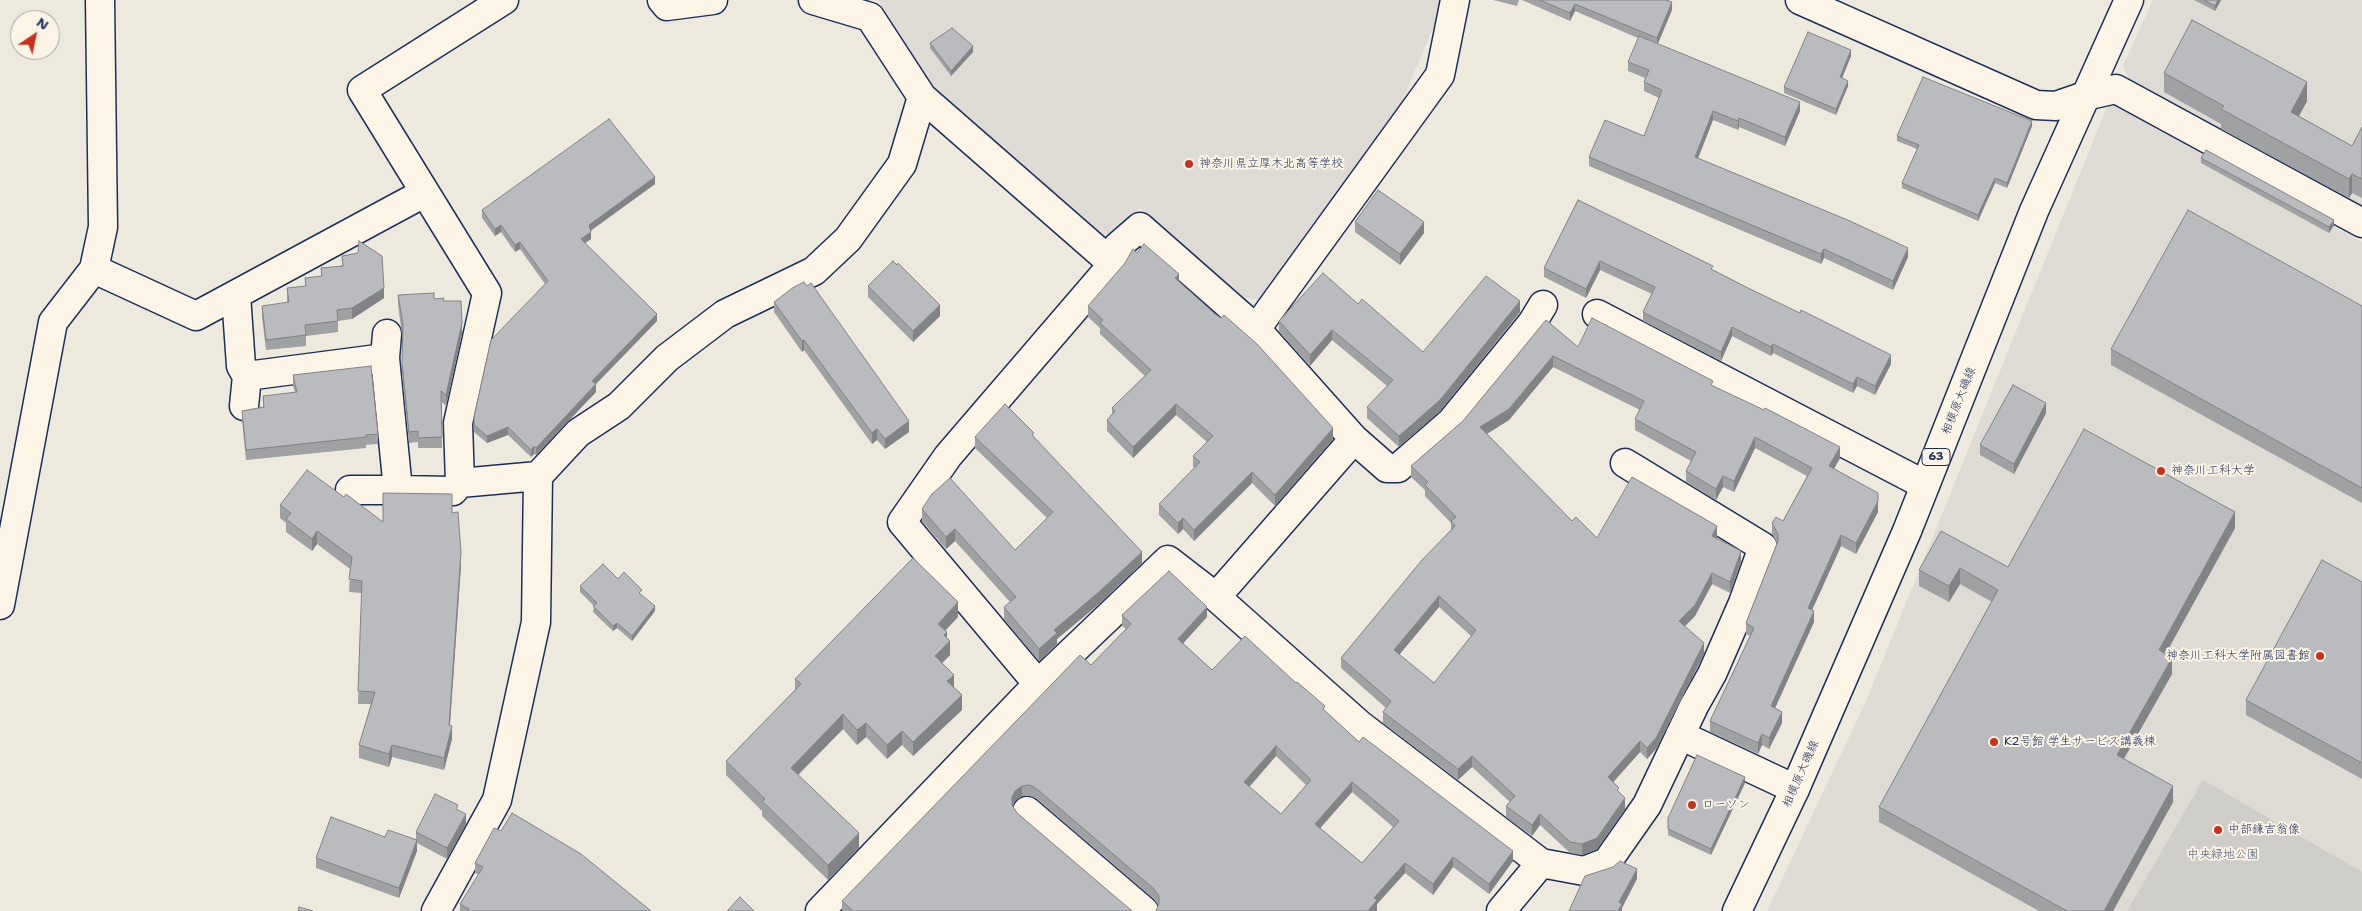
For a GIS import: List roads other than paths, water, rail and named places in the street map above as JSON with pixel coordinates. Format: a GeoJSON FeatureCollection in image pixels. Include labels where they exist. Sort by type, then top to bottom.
{"type":"FeatureCollection","features":[{"type":"Feature","properties":{"kind":"street"},"geometry":{"type":"LineString","coordinates":[[350,490],[453,491],[460,483],[458,422],[487,293],[362,90],[504,0]]}},
{"type":"Feature","properties":{"kind":"street"},"geometry":{"type":"LineString","coordinates":[[662,0],[667,6],[713,0]]}},
{"type":"Feature","properties":{"kind":"street"},"geometry":{"type":"LineString","coordinates":[[813,0],[870,17],[922,97],[1113,264]]}},
{"type":"Feature","properties":{"kind":"street"},"geometry":{"type":"LineString","coordinates":[[1256,329],[1440,75],[1455,0]]}},
{"type":"Feature","properties":{"kind":"street"},"geometry":{"type":"LineString","coordinates":[[1800,0],[2036,105],[2056,106],[2085,96],[2116,89],[2362,223]]}},
{"type":"Feature","properties":{"kind":"street","name":"相模原大磯線"},"geometry":{"type":"LineString","coordinates":[[1737,911],[1795,789],[1925,485],[2034,211],[2129,0]]}},
{"type":"Feature","properties":{"kind":"street"},"geometry":{"type":"LineString","coordinates":[[0,605],[53,322],[94,269],[103,227],[104,2]]}},
{"type":"Feature","properties":{"kind":"street"},"geometry":{"type":"LineString","coordinates":[[460,483],[538,476],[578,433],[619,406],[667,358],[725,314],[814,271],[848,239],[902,164],[922,97]]}},
{"type":"Feature","properties":{"kind":"street"},"geometry":{"type":"LineString","coordinates":[[94,269],[196,316],[424,193]]}},
{"type":"Feature","properties":{"kind":"street"},"geometry":{"type":"LineString","coordinates":[[1038,684],[902,522],[948,456],[1113,264],[1117,247],[1140,227],[1256,329],[1354,440],[1387,468],[1398,468],[1451,422],[1532,323],[1543,305]]}},
{"type":"Feature","properties":{"kind":"street"},"geometry":{"type":"LineString","coordinates":[[236,294],[241,366],[247,376],[244,406]]}},
{"type":"Feature","properties":{"kind":"street"},"geometry":{"type":"LineString","coordinates":[[1597,314],[1925,485]]}},
{"type":"Feature","properties":{"kind":"street"},"geometry":{"type":"LineString","coordinates":[[247,376],[386,346],[398,490]]}},
{"type":"Feature","properties":{"kind":"street"},"geometry":{"type":"LineString","coordinates":[[1216,597],[1354,440]]}},
{"type":"Feature","properties":{"kind":"street"},"geometry":{"type":"LineString","coordinates":[[820,911],[1038,684],[1168,560],[1216,597],[1360,725],[1541,863],[1584,871],[1607,862],[1646,806],[1744,603],[1763,547],[1625,463]]}},
{"type":"Feature","properties":{"kind":"street"},"geometry":{"type":"LineString","coordinates":[[436,911],[497,800],[536,622],[538,476]]}},
{"type":"Feature","properties":{"kind":"street"},"geometry":{"type":"LineString","coordinates":[[1680,735],[1795,789]]}},
{"type":"Feature","properties":{"kind":"street"},"geometry":{"type":"LineString","coordinates":[[1027,811],[1144,911]]}},
{"type":"Feature","properties":{"kind":"street"},"geometry":{"type":"LineString","coordinates":[[1501,911],[1541,863]]}},
{"type":"Feature","properties":{"kind":"place","name":"神奈川県立厚木北高等学校"},"geometry":{"type":"Point","coordinates":[1189,164]}},
{"type":"Feature","properties":{"kind":"place","name":"神奈川工科大学"},"geometry":{"type":"Point","coordinates":[2161,471]}},
{"type":"Feature","properties":{"kind":"place","name":"神奈川工科大学附属図書館"},"geometry":{"type":"Point","coordinates":[2320,656]}},
{"type":"Feature","properties":{"kind":"place","name":"K2号館 学生サービス講義棟"},"geometry":{"type":"Point","coordinates":[1994,742]}},
{"type":"Feature","properties":{"kind":"place","name":"ローソン"},"geometry":{"type":"Point","coordinates":[1692,805]}},
{"type":"Feature","properties":{"kind":"place","name":"中部鎌吉翁像"},"geometry":{"type":"Point","coordinates":[2218,830]}},
{"type":"Feature","properties":{"kind":"park label","name":"中央緑地公園"},"geometry":{"type":"Point","coordinates":[2223,855]}}]}
